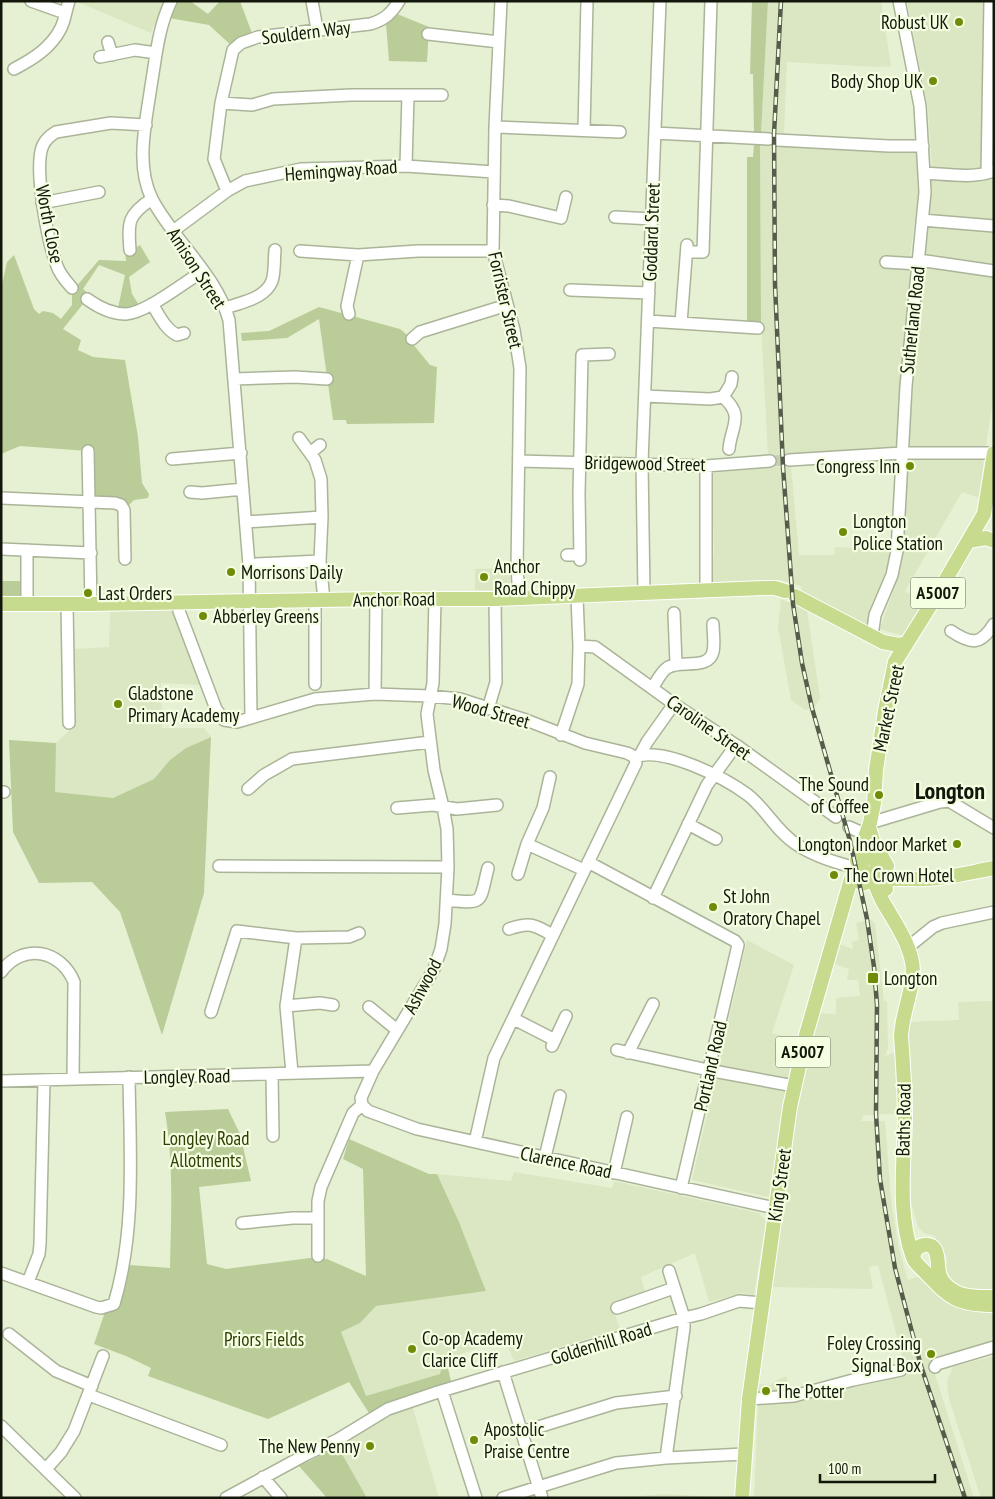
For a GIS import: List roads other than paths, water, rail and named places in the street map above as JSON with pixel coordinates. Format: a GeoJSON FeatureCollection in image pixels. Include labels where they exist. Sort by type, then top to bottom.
{"type":"FeatureCollection","features":[{"type":"Feature","properties":{"kind":"main road","name":"A5007"},"geometry":{"type":"LineString","coordinates":[[984,514],[994,453]]}},
{"type":"Feature","properties":{"kind":"main road"},"geometry":{"type":"LineString","coordinates":[[984,514],[986,527],[994,535]]}},
{"type":"Feature","properties":{"kind":"main road","name":"Market Street"},"geometry":{"type":"LineString","coordinates":[[869,828],[885,711],[895,662],[984,514]]}},
{"type":"Feature","properties":{"kind":"main road"},"geometry":{"type":"LineString","coordinates":[[968,541],[986,538],[994,541]]}},
{"type":"Feature","properties":{"kind":"main road","name":"Anchor Road"},"geometry":{"type":"LineString","coordinates":[[1,604],[495,599],[775,588],[790,593],[877,639],[899,645],[907,643]]}},
{"type":"Feature","properties":{"kind":"main road"},"geometry":{"type":"LineString","coordinates":[[877,639],[895,662]]}},
{"type":"Feature","properties":{"kind":"main road","name":"A5007"},"geometry":{"type":"LineString","coordinates":[[859,877],[869,828]]}},
{"type":"Feature","properties":{"kind":"main road"},"geometry":{"type":"LineString","coordinates":[[869,828],[876,846],[889,868],[904,878]]}},
{"type":"Feature","properties":{"kind":"main road"},"geometry":{"type":"LineString","coordinates":[[859,877],[942,878],[994,868]]}},
{"type":"Feature","properties":{"kind":"main road","name":"Baths Road"},"geometry":{"type":"LineString","coordinates":[[859,877],[883,901],[893,918],[907,948],[913,971],[912,985],[904,1012],[901,1036],[905,1117],[902,1182],[908,1242],[918,1263],[936,1285],[951,1297],[962,1302],[994,1305]]}},
{"type":"Feature","properties":{"kind":"main road","name":"King Street"},"geometry":{"type":"LineString","coordinates":[[742,1498],[748,1398],[794,1086],[823,975],[859,877]]}},
{"type":"Feature","properties":{"kind":"main road"},"geometry":{"type":"LineString","coordinates":[[907,1228],[925,1245]]}},
{"type":"Feature","properties":{"kind":"main road"},"geometry":{"type":"LineString","coordinates":[[937,1259],[932,1267],[918,1263],[916,1249],[925,1245],[935,1249],[937,1259],[939,1276],[946,1286],[952,1290],[968,1296],[994,1297]]}},
{"type":"Feature","properties":{"kind":"street"},"geometry":{"type":"LineString","coordinates":[[31,1],[65,13]]}},
{"type":"Feature","properties":{"kind":"street"},"geometry":{"type":"LineString","coordinates":[[14,69],[33,59],[52,42],[62,26],[69,1]]}},
{"type":"Feature","properties":{"kind":"street","name":"Amison Street"},"geometry":{"type":"LineString","coordinates":[[171,1],[159,32],[156,52],[143,157],[145,182],[152,199],[203,271],[226,308],[229,320],[241,453],[251,602],[251,718]]}},
{"type":"Feature","properties":{"kind":"street"},"geometry":{"type":"LineString","coordinates":[[312,1],[317,29]]}},
{"type":"Feature","properties":{"kind":"street","name":"Souldern Way"},"geometry":{"type":"LineString","coordinates":[[227,191],[214,159],[221,103],[234,50],[241,43],[258,37],[377,22],[383,20],[393,11],[399,1]]}},
{"type":"Feature","properties":{"kind":"street","name":"Forrister Street"},"geometry":{"type":"LineString","coordinates":[[501,1],[495,127],[493,251],[514,330],[520,368],[517,567],[519,598]]}},
{"type":"Feature","properties":{"kind":"street"},"geometry":{"type":"LineString","coordinates":[[584,130],[587,1]]}},
{"type":"Feature","properties":{"kind":"street","name":"Goddard Street"},"geometry":{"type":"LineString","coordinates":[[644,594],[642,463],[660,1]]}},
{"type":"Feature","properties":{"kind":"street"},"geometry":{"type":"LineString","coordinates":[[681,323],[687,248],[703,252],[708,247],[706,136],[711,1]]}},
{"type":"Feature","properties":{"kind":"street","name":"Sutherland Road"},"geometry":{"type":"LineString","coordinates":[[877,639],[875,615],[892,575],[897,551],[906,386],[925,173],[920,106],[898,1]]}},
{"type":"Feature","properties":{"kind":"street"},"geometry":{"type":"LineString","coordinates":[[925,173],[959,175],[990,172],[990,1]]}},
{"type":"Feature","properties":{"kind":"street"},"geometry":{"type":"LineString","coordinates":[[428,34],[499,42]]}},
{"type":"Feature","properties":{"kind":"street"},"geometry":{"type":"LineString","coordinates":[[108,42],[106,56],[135,50],[156,52]]}},
{"type":"Feature","properties":{"kind":"street"},"geometry":{"type":"LineString","coordinates":[[406,166],[408,95]]}},
{"type":"Feature","properties":{"kind":"street"},"geometry":{"type":"LineString","coordinates":[[221,103],[252,105],[272,100],[351,96],[442,95]]}},
{"type":"Feature","properties":{"kind":"street","name":"Worth Close"},"geometry":{"type":"LineString","coordinates":[[64,285],[50,243],[42,203],[40,183],[41,152],[44,144],[49,136],[56,132],[111,123],[146,125]]}},
{"type":"Feature","properties":{"kind":"street"},"geometry":{"type":"LineString","coordinates":[[495,127],[620,132]]}},
{"type":"Feature","properties":{"kind":"street"},"geometry":{"type":"LineString","coordinates":[[655,133],[889,146],[923,146]]}},
{"type":"Feature","properties":{"kind":"street","name":"Hemingway Road"},"geometry":{"type":"LineString","coordinates":[[173,231],[227,191],[246,182],[301,169],[406,166],[494,172]]}},
{"type":"Feature","properties":{"kind":"street"},"geometry":{"type":"LineString","coordinates":[[42,203],[99,192]]}},
{"type":"Feature","properties":{"kind":"street"},"geometry":{"type":"LineString","coordinates":[[493,205],[509,206],[561,218],[566,197]]}},
{"type":"Feature","properties":{"kind":"street"},"geometry":{"type":"LineString","coordinates":[[132,246],[130,220],[143,205],[152,199]]}},
{"type":"Feature","properties":{"kind":"street"},"geometry":{"type":"LineString","coordinates":[[615,216],[652,219]]}},
{"type":"Feature","properties":{"kind":"street"},"geometry":{"type":"LineString","coordinates":[[922,220],[994,226]]}},
{"type":"Feature","properties":{"kind":"street"},"geometry":{"type":"LineString","coordinates":[[226,308],[255,298],[265,292],[272,281],[275,250]]}},
{"type":"Feature","properties":{"kind":"street"},"geometry":{"type":"LineString","coordinates":[[300,250],[358,255],[418,251],[493,251]]}},
{"type":"Feature","properties":{"kind":"street"},"geometry":{"type":"LineString","coordinates":[[345,308],[358,255]]}},
{"type":"Feature","properties":{"kind":"street"},"geometry":{"type":"LineString","coordinates":[[886,262],[918,262],[994,272]]}},
{"type":"Feature","properties":{"kind":"street"},"geometry":{"type":"LineString","coordinates":[[87,299],[95,310],[126,314],[152,304],[203,271]]}},
{"type":"Feature","properties":{"kind":"street"},"geometry":{"type":"LineString","coordinates":[[570,290],[649,293]]}},
{"type":"Feature","properties":{"kind":"street"},"geometry":{"type":"LineString","coordinates":[[152,304],[166,328],[179,337]]}},
{"type":"Feature","properties":{"kind":"street"},"geometry":{"type":"LineString","coordinates":[[416,332],[507,305]]}},
{"type":"Feature","properties":{"kind":"street"},"geometry":{"type":"LineString","coordinates":[[648,321],[751,330]]}},
{"type":"Feature","properties":{"kind":"street"},"geometry":{"type":"LineString","coordinates":[[567,555],[580,557],[582,355],[609,354]]}},
{"type":"Feature","properties":{"kind":"street"},"geometry":{"type":"LineString","coordinates":[[235,379],[295,377],[314,374],[327,379]]}},
{"type":"Feature","properties":{"kind":"street"},"geometry":{"type":"LineString","coordinates":[[723,397],[731,384],[732,377]]}},
{"type":"Feature","properties":{"kind":"street"},"geometry":{"type":"LineString","coordinates":[[644,396],[710,399],[723,397],[729,402],[736,413],[737,438],[729,449]]}},
{"type":"Feature","properties":{"kind":"street"},"geometry":{"type":"LineString","coordinates":[[299,438],[315,460],[321,479],[320,600],[315,684]]}},
{"type":"Feature","properties":{"kind":"street"},"geometry":{"type":"LineString","coordinates":[[310,453],[320,446]]}},
{"type":"Feature","properties":{"kind":"street"},"geometry":{"type":"LineString","coordinates":[[88,451],[91,604]]}},
{"type":"Feature","properties":{"kind":"street"},"geometry":{"type":"LineString","coordinates":[[172,459],[241,453]]}},
{"type":"Feature","properties":{"kind":"street"},"geometry":{"type":"LineString","coordinates":[[789,460],[902,453],[994,453]]}},
{"type":"Feature","properties":{"kind":"street","name":"Bridgewood Street"},"geometry":{"type":"LineString","coordinates":[[519,461],[706,466],[770,461]]}},
{"type":"Feature","properties":{"kind":"street"},"geometry":{"type":"LineString","coordinates":[[706,466],[706,590]]}},
{"type":"Feature","properties":{"kind":"street"},"geometry":{"type":"LineString","coordinates":[[190,492],[203,498],[243,489]]}},
{"type":"Feature","properties":{"kind":"street"},"geometry":{"type":"LineString","coordinates":[[1,498],[115,503],[121,505],[124,510],[125,559]]}},
{"type":"Feature","properties":{"kind":"street"},"geometry":{"type":"LineString","coordinates":[[246,522],[322,517]]}},
{"type":"Feature","properties":{"kind":"street"},"geometry":{"type":"LineString","coordinates":[[1,549],[91,553]]}},
{"type":"Feature","properties":{"kind":"street"},"geometry":{"type":"LineString","coordinates":[[27,550],[27,604]]}},
{"type":"Feature","properties":{"kind":"street"},"geometry":{"type":"LineString","coordinates":[[256,564],[320,561]]}},
{"type":"Feature","properties":{"kind":"street"},"geometry":{"type":"LineString","coordinates":[[562,735],[578,684],[577,596]]}},
{"type":"Feature","properties":{"kind":"street"},"geometry":{"type":"LineString","coordinates":[[374,694],[376,599]]}},
{"type":"Feature","properties":{"kind":"street","name":"Ashwood"},"geometry":{"type":"LineString","coordinates":[[318,1256],[318,1201],[321,1187],[353,1114],[362,1105],[361,1098],[373,1071],[434,969],[441,949],[447,900],[447,829],[434,770],[427,714],[433,683],[435,599]]}},
{"type":"Feature","properties":{"kind":"street"},"geometry":{"type":"LineString","coordinates":[[488,709],[496,682],[495,599]]}},
{"type":"Feature","properties":{"kind":"street","name":"Wood Street"},"geometry":{"type":"LineString","coordinates":[[178,603],[182,620],[216,709],[224,720],[237,722],[315,699],[374,694],[460,699],[526,720],[562,735],[638,756],[659,755],[682,761],[715,776],[749,796],[794,843],[859,877]]}},
{"type":"Feature","properties":{"kind":"street"},"geometry":{"type":"LineString","coordinates":[[67,604],[69,723]]}},
{"type":"Feature","properties":{"kind":"street"},"geometry":{"type":"LineString","coordinates":[[674,613],[676,664]]}},
{"type":"Feature","properties":{"kind":"street"},"geometry":{"type":"LineString","coordinates":[[653,687],[664,670],[676,664],[700,663],[708,660],[713,652],[713,624]]}},
{"type":"Feature","properties":{"kind":"street"},"geometry":{"type":"LineString","coordinates":[[951,631],[963,639],[976,641],[982,639],[994,624]]}},
{"type":"Feature","properties":{"kind":"street","name":"Caroline Street"},"geometry":{"type":"LineString","coordinates":[[579,646],[595,648],[736,745],[836,817]]}},
{"type":"Feature","properties":{"kind":"street"},"geometry":{"type":"LineString","coordinates":[[475,1142],[494,1058],[638,756],[674,704]]}},
{"type":"Feature","properties":{"kind":"street"},"geometry":{"type":"LineString","coordinates":[[248,788],[264,775],[292,759],[430,742]]}},
{"type":"Feature","properties":{"kind":"street"},"geometry":{"type":"LineString","coordinates":[[527,844],[586,866],[653,898],[707,786],[736,745]]}},
{"type":"Feature","properties":{"kind":"street"},"geometry":{"type":"LineString","coordinates":[[518,874],[527,844],[543,808],[549,782],[560,788]]}},
{"type":"Feature","properties":{"kind":"street"},"geometry":{"type":"LineString","coordinates":[[849,827],[869,828],[940,802],[949,801],[994,828]]}},
{"type":"Feature","properties":{"kind":"street"},"geometry":{"type":"LineString","coordinates":[[397,808],[433,805],[457,808],[497,805]]}},
{"type":"Feature","properties":{"kind":"street"},"geometry":{"type":"LineString","coordinates":[[688,824],[716,838]]}},
{"type":"Feature","properties":{"kind":"street"},"geometry":{"type":"LineString","coordinates":[[219,866],[448,867]]}},
{"type":"Feature","properties":{"kind":"street"},"geometry":{"type":"LineString","coordinates":[[447,900],[478,901],[481,897],[488,868]]}},
{"type":"Feature","properties":{"kind":"street","name":"Portland Road"},"geometry":{"type":"LineString","coordinates":[[653,898],[735,941],[738,945],[681,1188]]}},
{"type":"Feature","properties":{"kind":"street"},"geometry":{"type":"LineString","coordinates":[[907,948],[933,927],[957,919],[990,915]]}},
{"type":"Feature","properties":{"kind":"street"},"geometry":{"type":"LineString","coordinates":[[509,929],[523,924],[536,925],[552,935]]}},
{"type":"Feature","properties":{"kind":"street"},"geometry":{"type":"LineString","coordinates":[[211,1012],[237,931],[296,938],[349,937],[360,933]]}},
{"type":"Feature","properties":{"kind":"street"},"geometry":{"type":"LineString","coordinates":[[292,1073],[286,1006],[296,938]]}},
{"type":"Feature","properties":{"kind":"street"},"geometry":{"type":"LineString","coordinates":[[1,972],[12,960],[31,953],[52,957],[68,970],[74,982],[73,1079]]}},
{"type":"Feature","properties":{"kind":"street"},"geometry":{"type":"LineString","coordinates":[[653,1004],[622,1052],[794,1086]]}},
{"type":"Feature","properties":{"kind":"street"},"geometry":{"type":"LineString","coordinates":[[286,1006],[333,1005]]}},
{"type":"Feature","properties":{"kind":"street"},"geometry":{"type":"LineString","coordinates":[[369,1007],[397,1030]]}},
{"type":"Feature","properties":{"kind":"street"},"geometry":{"type":"LineString","coordinates":[[514,1019],[553,1043],[566,1016]]}},
{"type":"Feature","properties":{"kind":"street","name":"Longley Road"},"geometry":{"type":"LineString","coordinates":[[1,1081],[373,1071]]}},
{"type":"Feature","properties":{"kind":"street"},"geometry":{"type":"LineString","coordinates":[[272,1074],[273,1136]]}},
{"type":"Feature","properties":{"kind":"street"},"geometry":{"type":"LineString","coordinates":[[1,1273],[96,1307],[102,1308],[114,1304],[126,1242],[130,1197],[129,1078]]}},
{"type":"Feature","properties":{"kind":"street"},"geometry":{"type":"LineString","coordinates":[[28,1282],[39,1254],[40,1244],[44,1080]]}},
{"type":"Feature","properties":{"kind":"street"},"geometry":{"type":"LineString","coordinates":[[545,1157],[560,1096]]}},
{"type":"Feature","properties":{"kind":"street","name":"Clarence Road"},"geometry":{"type":"LineString","coordinates":[[362,1105],[368,1111],[417,1129],[775,1208]]}},
{"type":"Feature","properties":{"kind":"street"},"geometry":{"type":"LineString","coordinates":[[614,1172],[627,1117]]}},
{"type":"Feature","properties":{"kind":"street"},"geometry":{"type":"LineString","coordinates":[[242,1223],[293,1218],[318,1218]]}},
{"type":"Feature","properties":{"kind":"street"},"geometry":{"type":"LineString","coordinates":[[666,1458],[676,1396],[684,1318],[669,1271]]}},
{"type":"Feature","properties":{"kind":"street"},"geometry":{"type":"LineString","coordinates":[[617,1308],[674,1288]]}},
{"type":"Feature","properties":{"kind":"street","name":"Goldenhill Road"},"geometry":{"type":"LineString","coordinates":[[226,1498],[337,1440],[388,1409],[503,1372],[701,1314],[739,1301],[762,1303]]}},
{"type":"Feature","properties":{"kind":"street"},"geometry":{"type":"LineString","coordinates":[[9,1334],[56,1371],[90,1390],[222,1444]]}},
{"type":"Feature","properties":{"kind":"street"},"geometry":{"type":"LineString","coordinates":[[935,1367],[937,1364],[994,1347]]}},
{"type":"Feature","properties":{"kind":"street"},"geometry":{"type":"LineString","coordinates":[[46,1469],[71,1437],[103,1356]]}},
{"type":"Feature","properties":{"kind":"street"},"geometry":{"type":"LineString","coordinates":[[748,1398],[794,1396],[853,1380],[901,1370]]}},
{"type":"Feature","properties":{"kind":"street"},"geometry":{"type":"LineString","coordinates":[[503,1372],[540,1492]]}},
{"type":"Feature","properties":{"kind":"street"},"geometry":{"type":"LineString","coordinates":[[442,1391],[476,1498]]}},
{"type":"Feature","properties":{"kind":"street"},"geometry":{"type":"LineString","coordinates":[[522,1432],[616,1403],[676,1396]]}},
{"type":"Feature","properties":{"kind":"street"},"geometry":{"type":"LineString","coordinates":[[1,1426],[76,1498]]}},
{"type":"Feature","properties":{"kind":"street"},"geometry":{"type":"LineString","coordinates":[[503,1498],[540,1492],[616,1463],[744,1454]]}},
{"type":"Feature","properties":{"kind":"street"},"geometry":{"type":"LineString","coordinates":[[263,1477],[281,1498]]}},
{"type":"Feature","properties":{"kind":"tunnel"},"geometry":{"type":"LineString","coordinates":[[770,461],[789,460]]}},
{"type":"Feature","properties":{"kind":"railway"},"geometry":{"type":"LineString","coordinates":[[781,1],[774,134],[775,284],[783,467],[793,604],[802,663],[812,708],[850,841],[867,919],[877,1005],[876,1114],[880,1179],[895,1268],[921,1366],[965,1498]]}},
{"type":"Feature","properties":{"kind":"place","name":"Robust UK"},"geometry":{"type":"Point","coordinates":[959,22]}},
{"type":"Feature","properties":{"kind":"place","name":"Body Shop UK"},"geometry":{"type":"Point","coordinates":[933,81]}},
{"type":"Feature","properties":{"kind":"place","name":"Congress Inn"},"geometry":{"type":"Point","coordinates":[910,466]}},
{"type":"Feature","properties":{"kind":"place","name":"Longton Police Station"},"geometry":{"type":"Point","coordinates":[843,532]}},
{"type":"Feature","properties":{"kind":"place","name":"Morrisons Daily"},"geometry":{"type":"Point","coordinates":[231,572]}},
{"type":"Feature","properties":{"kind":"place","name":"Anchor Road Chippy"},"geometry":{"type":"Point","coordinates":[484,577]}},
{"type":"Feature","properties":{"kind":"place","name":"Last Orders"},"geometry":{"type":"Point","coordinates":[88,593]}},
{"type":"Feature","properties":{"kind":"place","name":"Abberley Greens"},"geometry":{"type":"Point","coordinates":[203,616]}},
{"type":"Feature","properties":{"kind":"place","name":"Gladstone Primary Academy"},"geometry":{"type":"Point","coordinates":[118,704]}},
{"type":"Feature","properties":{"kind":"place","name":"The Sound of Coffee"},"geometry":{"type":"Point","coordinates":[879,795]}},
{"type":"Feature","properties":{"kind":"place","name":"Longton Indoor Market"},"geometry":{"type":"Point","coordinates":[957,844]}},
{"type":"Feature","properties":{"kind":"place","name":"The Crown Hotel"},"geometry":{"type":"Point","coordinates":[834,875]}},
{"type":"Feature","properties":{"kind":"place","name":"St John Oratory Chapel"},"geometry":{"type":"Point","coordinates":[713,907]}},
{"type":"Feature","properties":{"kind":"place","name":"Longton"},"geometry":{"type":"Point","coordinates":[873,978]}},
{"type":"Feature","properties":{"kind":"place","name":"Co-op Academy Clarice Cliff"},"geometry":{"type":"Point","coordinates":[412,1349]}},
{"type":"Feature","properties":{"kind":"place","name":"Foley Crossing Signal Box"},"geometry":{"type":"Point","coordinates":[931,1354]}},
{"type":"Feature","properties":{"kind":"place","name":"The Potter"},"geometry":{"type":"Point","coordinates":[766,1391]}},
{"type":"Feature","properties":{"kind":"place","name":"Apostolic Praise Centre"},"geometry":{"type":"Point","coordinates":[474,1440]}},
{"type":"Feature","properties":{"kind":"place","name":"The New Penny"},"geometry":{"type":"Point","coordinates":[370,1446]}},
{"type":"Feature","properties":{"kind":"district","name":"Longton"},"geometry":{"type":"Point","coordinates":[950,791]}},
{"type":"Feature","properties":{"kind":"park label","name":"Longley Road Allotments"},"geometry":{"type":"Point","coordinates":[206,1149]}},
{"type":"Feature","properties":{"kind":"park label","name":"Priors Fields"},"geometry":{"type":"Point","coordinates":[264,1339]}}]}
